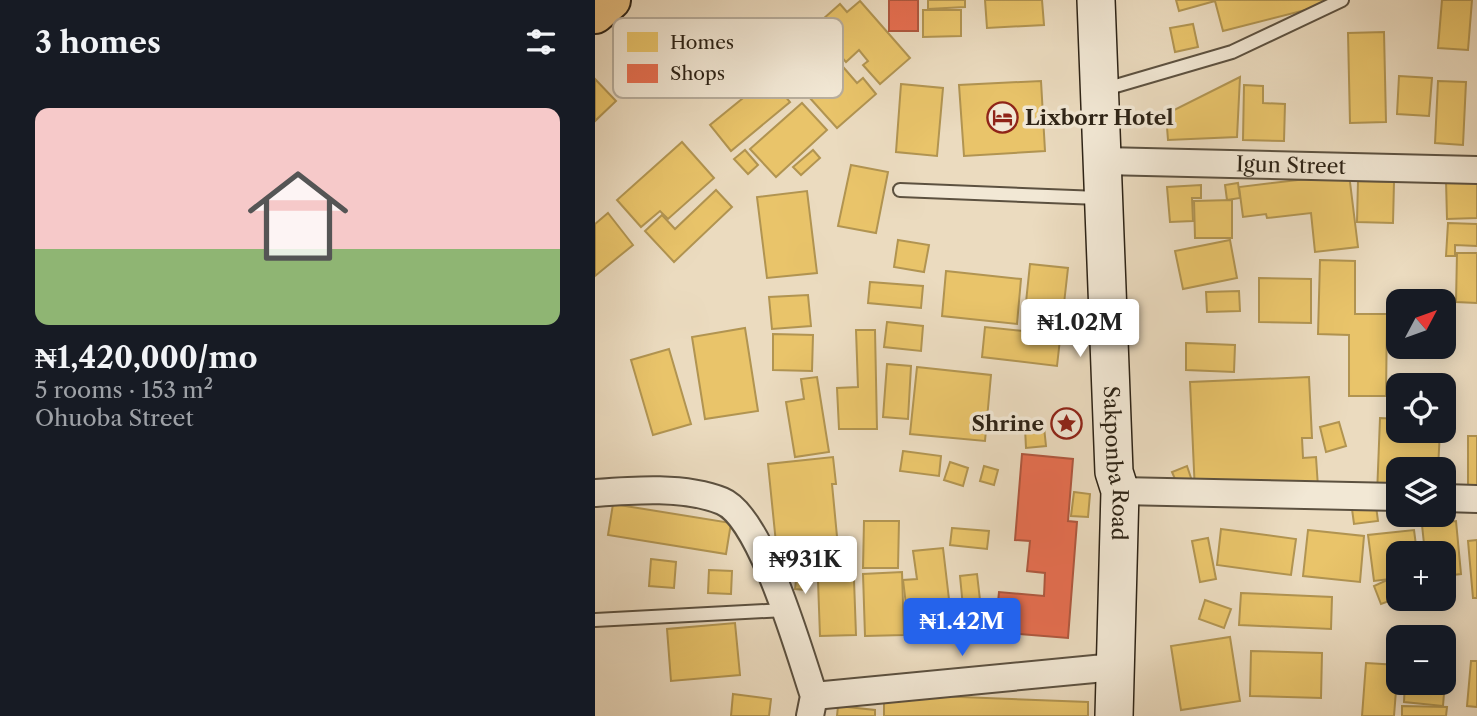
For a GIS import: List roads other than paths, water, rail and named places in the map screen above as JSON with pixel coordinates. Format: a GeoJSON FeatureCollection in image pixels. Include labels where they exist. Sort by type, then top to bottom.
{"type":"FeatureCollection","features":[{"type":"Feature","properties":{"kind":"highway"},"geometry":{"type":"LineString","coordinates":[[595,13],[611,0]]}},
{"type":"Feature","properties":{"kind":"main road","name":"Sakponba Road"},"geometry":{"type":"LineString","coordinates":[[1096,0],[1102,90],[1103,198],[1114,472],[1120,491],[1114,716]]}},
{"type":"Feature","properties":{"kind":"street","name":"Igun Street"},"geometry":{"type":"LineString","coordinates":[[1104,161],[1477,170]]}},
{"type":"Feature","properties":{"kind":"street"},"geometry":{"type":"LineString","coordinates":[[595,493],[670,491],[724,501],[745,523],[774,578],[812,706],[1115,667]]}},
{"type":"Feature","properties":{"kind":"street"},"geometry":{"type":"LineString","coordinates":[[1120,491],[1386,497]]}},
{"type":"Feature","properties":{"kind":"street"},"geometry":{"type":"LineString","coordinates":[[1456,498],[1477,499]]}},
{"type":"Feature","properties":{"kind":"lane"},"geometry":{"type":"LineString","coordinates":[[1102,90],[1232,52],[1342,0]]}},
{"type":"Feature","properties":{"kind":"lane"},"geometry":{"type":"LineString","coordinates":[[900,190],[1103,198]]}},
{"type":"Feature","properties":{"kind":"lane"},"geometry":{"type":"LineString","coordinates":[[595,620],[785,610]]}},
{"type":"Feature","properties":{"kind":"place","name":"Lixborr Hotel"},"geometry":{"type":"Point","coordinates":[1002,118]}},
{"type":"Feature","properties":{"kind":"place","name":"Shrine"},"geometry":{"type":"Point","coordinates":[1067,424]}}]}
